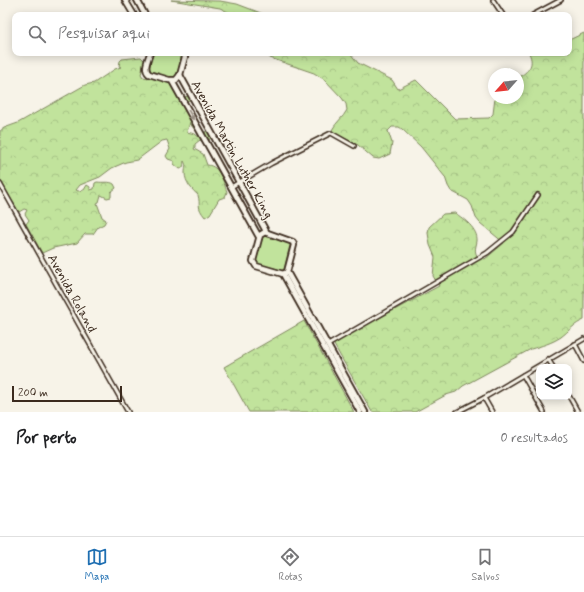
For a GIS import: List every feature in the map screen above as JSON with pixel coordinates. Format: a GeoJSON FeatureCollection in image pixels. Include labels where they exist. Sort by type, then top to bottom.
{"type":"FeatureCollection","features":[{"type":"Feature","properties":{"kind":"main road"},"geometry":{"type":"LineString","coordinates":[[126,0],[132,12]]}},
{"type":"Feature","properties":{"kind":"main road"},"geometry":{"type":"LineString","coordinates":[[137,0],[143,12]]}},
{"type":"Feature","properties":{"kind":"main road"},"geometry":{"type":"LineString","coordinates":[[149,56],[145,68],[146,72],[172,81],[176,80],[180,75],[185,56]]}},
{"type":"Feature","properties":{"kind":"main road","name":"Avenida Martin Luther King"},"geometry":{"type":"LineString","coordinates":[[180,75],[267,233]]}},
{"type":"Feature","properties":{"kind":"main road","name":"Avenida Martin Luther King"},"geometry":{"type":"LineString","coordinates":[[172,81],[259,238]]}},
{"type":"Feature","properties":{"kind":"main road"},"geometry":{"type":"LineString","coordinates":[[201,133],[209,128]]}},
{"type":"Feature","properties":{"kind":"main road"},"geometry":{"type":"LineString","coordinates":[[360,412],[285,273],[294,245],[293,242],[267,233],[262,234],[259,238],[252,260],[254,264],[256,266],[285,273],[366,412]]}},
{"type":"Feature","properties":{"kind":"street"},"geometry":{"type":"LineString","coordinates":[[493,0],[501,12]]}},
{"type":"Feature","properties":{"kind":"street"},"geometry":{"type":"LineString","coordinates":[[539,12],[561,0]]}},
{"type":"Feature","properties":{"kind":"street"},"geometry":{"type":"LineString","coordinates":[[231,187],[331,133],[354,146]]}},
{"type":"Feature","properties":{"kind":"street","name":"Avenida Roland"},"geometry":{"type":"LineString","coordinates":[[0,184],[128,412]]}},
{"type":"Feature","properties":{"kind":"street"},"geometry":{"type":"LineString","coordinates":[[328,345],[487,253],[513,232],[538,195]]}},
{"type":"Feature","properties":{"kind":"street"},"geometry":{"type":"LineString","coordinates":[[457,412],[484,398],[584,339]]}},
{"type":"Feature","properties":{"kind":"street"},"geometry":{"type":"LineString","coordinates":[[575,344],[584,361]]}},
{"type":"Feature","properties":{"kind":"street"},"geometry":{"type":"LineString","coordinates":[[548,359],[551,364]]}},
{"type":"Feature","properties":{"kind":"street"},"geometry":{"type":"LineString","coordinates":[[523,375],[544,412]]}},
{"type":"Feature","properties":{"kind":"street"},"geometry":{"type":"LineString","coordinates":[[484,398],[492,412]]}},
{"type":"Feature","properties":{"kind":"street"},"geometry":{"type":"LineString","coordinates":[[571,400],[578,412]]}},
{"type":"Feature","properties":{"kind":"green space"},"geometry":{"type":"Polygon","coordinates":[[[171,0],[220,1],[237,4],[258,12],[228,12],[220,8],[171,0]]]}},
{"type":"Feature","properties":{"kind":"green space"},"geometry":{"type":"Polygon","coordinates":[[[584,33],[584,320],[558,339],[531,349],[463,386],[456,392],[446,395],[415,412],[372,412],[333,343],[439,286],[433,276],[435,257],[430,245],[428,233],[429,227],[443,214],[455,213],[473,228],[477,237],[475,250],[477,256],[485,259],[504,243],[480,223],[476,218],[472,206],[468,200],[451,191],[445,177],[421,147],[402,129],[399,127],[392,127],[388,131],[392,143],[390,154],[379,159],[373,158],[358,145],[336,134],[332,130],[347,110],[346,104],[342,98],[325,80],[314,73],[270,58],[268,56],[352,56],[358,63],[392,80],[398,89],[416,80],[455,119],[489,118],[493,114],[494,104],[524,104],[524,74],[530,68],[530,56],[572,56],[572,39],[584,33]]]}},
{"type":"Feature","properties":{"kind":"green space"},"geometry":{"type":"Polygon","coordinates":[[[152,56],[182,56],[177,77],[173,79],[150,71],[149,68],[152,56]]]}},
{"type":"Feature","properties":{"kind":"green space"},"geometry":{"type":"Polygon","coordinates":[[[141,57],[145,61],[141,74],[143,77],[172,82],[183,96],[189,97],[190,100],[185,101],[190,112],[194,114],[194,119],[202,131],[194,129],[190,122],[187,132],[195,134],[200,138],[203,137],[206,131],[212,136],[206,144],[200,140],[195,144],[194,149],[203,154],[207,165],[218,171],[227,192],[225,197],[219,199],[210,214],[205,217],[200,208],[198,195],[186,180],[186,166],[184,161],[183,167],[180,169],[174,164],[174,161],[168,159],[166,156],[170,149],[167,140],[162,141],[137,160],[126,162],[112,168],[100,177],[80,185],[76,190],[84,190],[87,185],[90,187],[90,190],[94,189],[95,183],[97,182],[108,182],[114,184],[116,188],[111,192],[111,197],[107,198],[101,195],[99,202],[97,203],[102,217],[106,220],[104,224],[98,227],[93,234],[85,234],[77,243],[53,248],[42,253],[26,224],[29,220],[25,214],[27,210],[24,209],[19,212],[0,181],[0,131],[18,123],[85,85],[94,83],[115,69],[121,67],[119,66],[122,59],[141,57]]]}},
{"type":"Feature","properties":{"kind":"green space"},"geometry":{"type":"Polygon","coordinates":[[[264,236],[289,242],[290,245],[284,269],[282,270],[257,264],[255,260],[262,237],[264,236]]]}},
{"type":"Feature","properties":{"kind":"green space"},"geometry":{"type":"Polygon","coordinates":[[[304,321],[354,412],[249,412],[224,367],[304,321]]]}}]}
